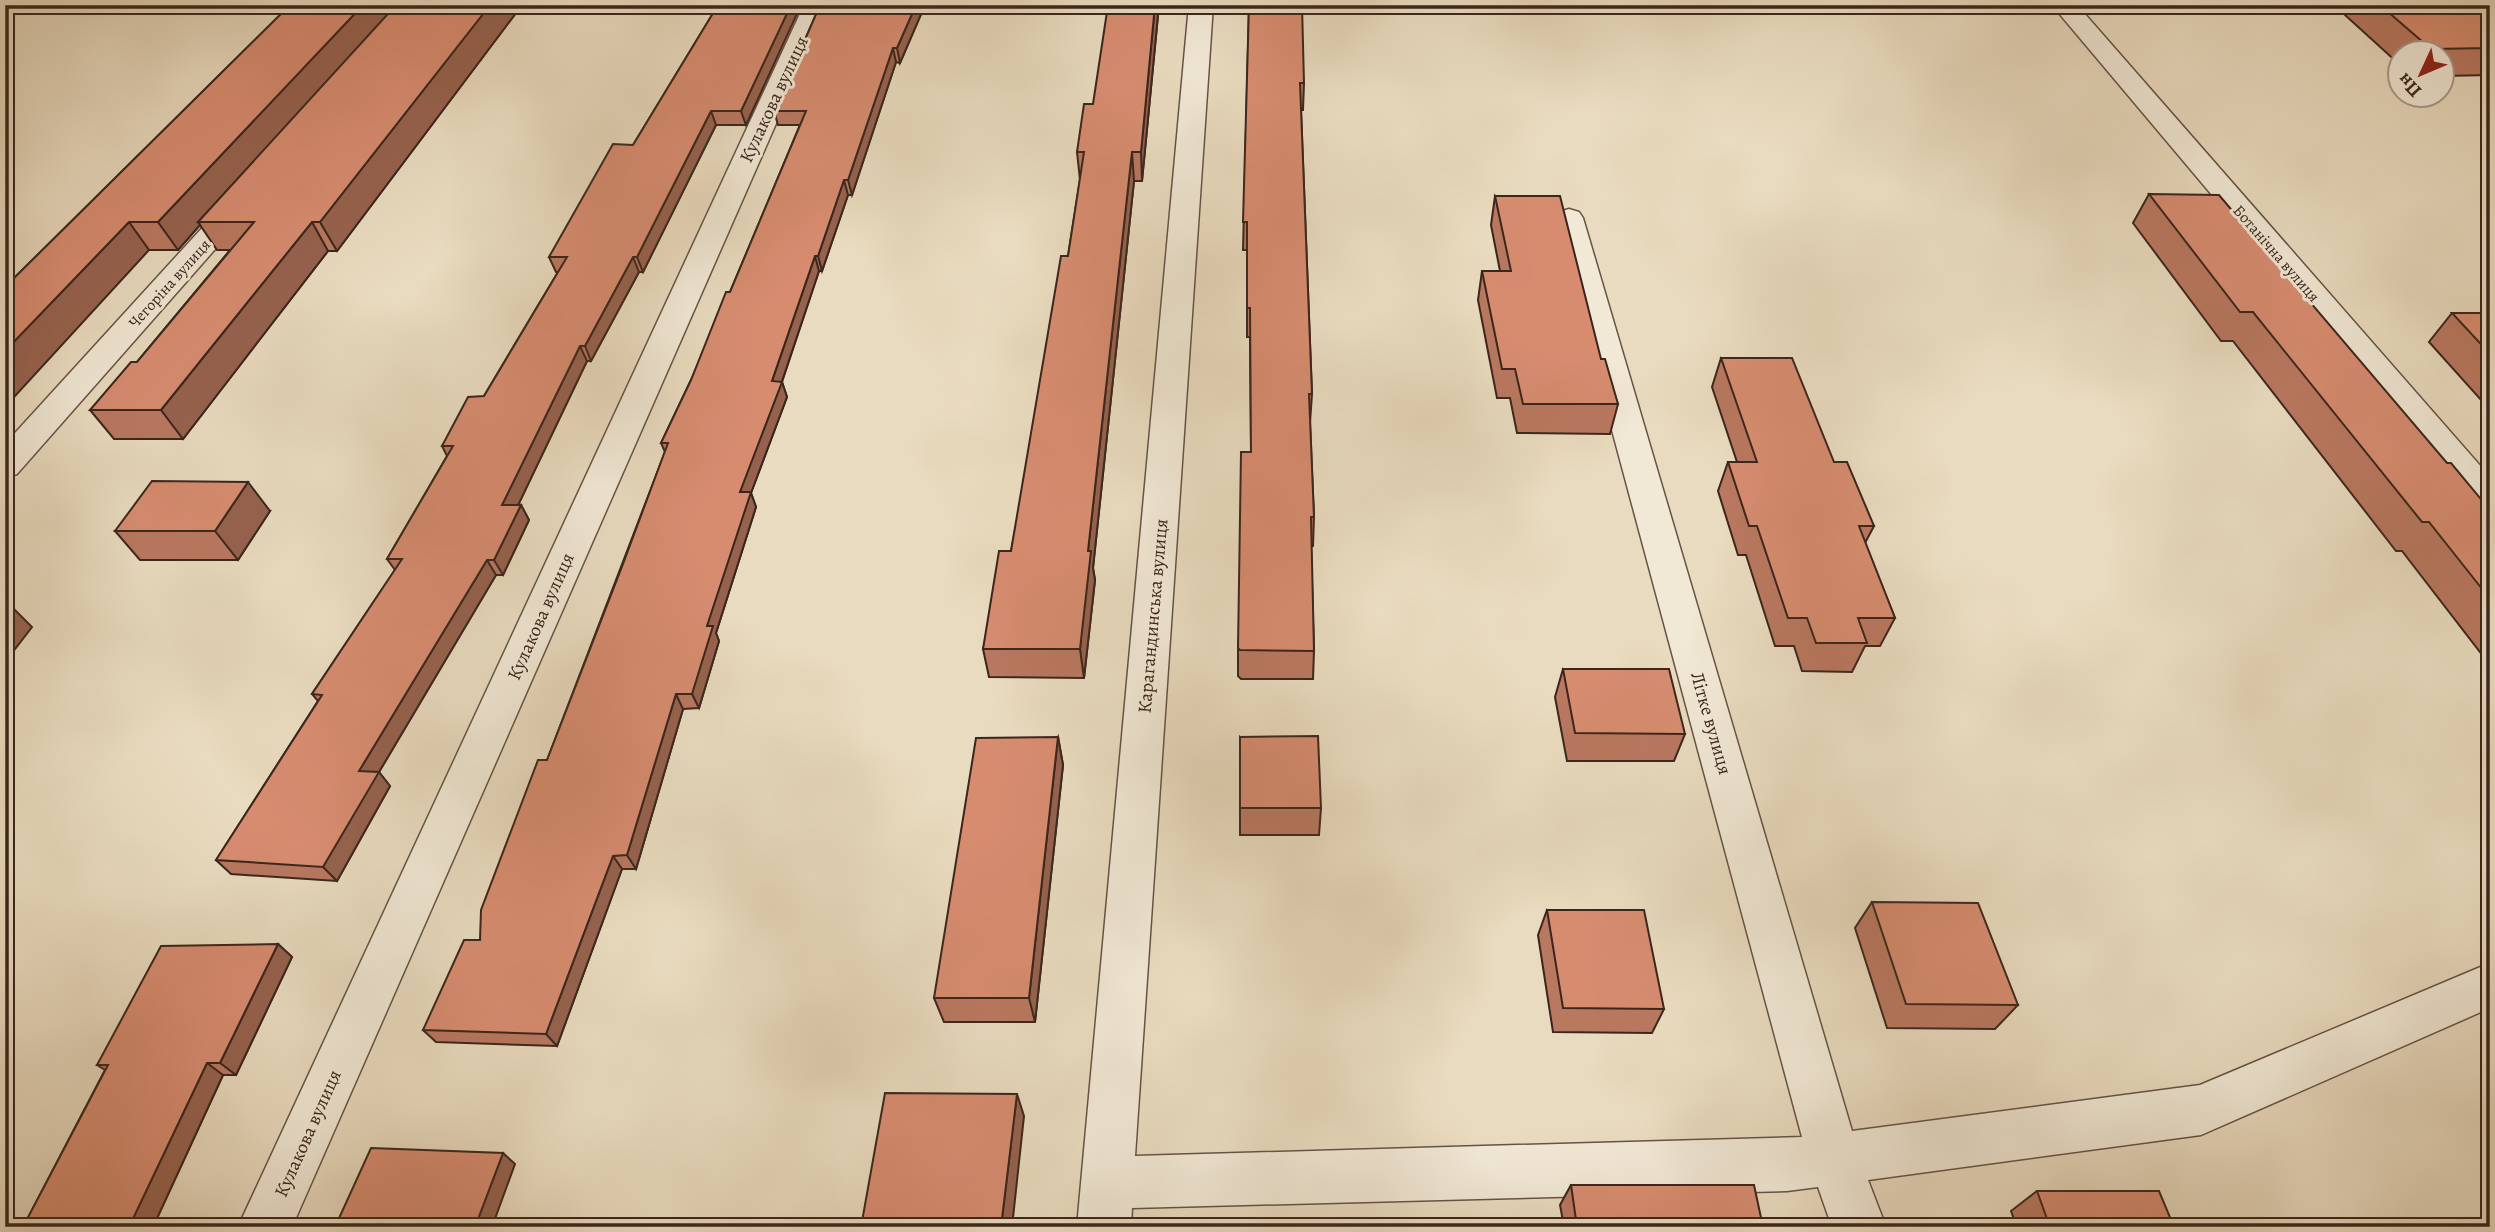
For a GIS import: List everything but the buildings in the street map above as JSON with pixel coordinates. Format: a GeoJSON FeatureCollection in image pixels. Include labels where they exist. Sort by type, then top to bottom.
{"type":"FeatureCollection","features":[{"type":"Feature","properties":{"kind":"street","name":"Кулакова вулиця"},"geometry":{"type":"LineString","coordinates":[[265,1227],[816,5]]}},
{"type":"Feature","properties":{"kind":"street","name":"Карагандинська вулиця"},"geometry":{"type":"LineString","coordinates":[[1106,1205],[1200,5]]}},
{"type":"Feature","properties":{"kind":"street","name":"Ботанічна вулиця"},"geometry":{"type":"LineString","coordinates":[[2064,5],[2490,501]]}},
{"type":"Feature","properties":{"kind":"street","name":"Чегоріна вулиця"},"geometry":{"type":"LineString","coordinates":[[5,466],[261,179]]}},
{"type":"Feature","properties":{"kind":"street","name":"Літке вулиця"},"geometry":{"type":"LineString","coordinates":[[1569,218],[1834,1159],[1859,1227]]}},
{"type":"Feature","properties":{"kind":"street"},"geometry":{"type":"LineString","coordinates":[[1106,1205],[1787,1165],[2201,1110],[2490,985]]}}]}
